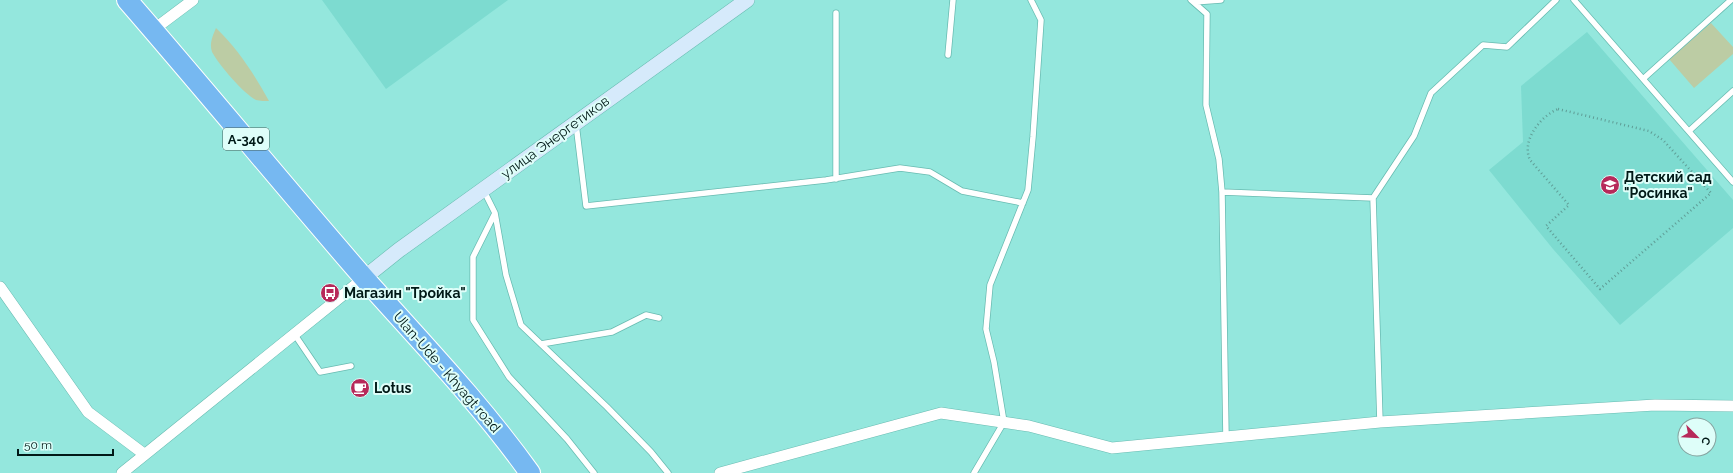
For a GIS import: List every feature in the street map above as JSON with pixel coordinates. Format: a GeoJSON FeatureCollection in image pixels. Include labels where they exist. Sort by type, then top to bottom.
{"type":"FeatureCollection","features":[{"type":"Feature","properties":{"kind":"highway","name":"Ulan-Ude - Khyagt road"},"geometry":{"type":"LineString","coordinates":[[126,0],[364,278],[449,371],[512,448],[528,472]]}},
{"type":"Feature","properties":{"kind":"street"},"geometry":{"type":"LineString","coordinates":[[153,30],[193,0]]}},
{"type":"Feature","properties":{"kind":"street","name":"улица Энергетиков"},"geometry":{"type":"LineString","coordinates":[[364,278],[399,250],[483,189],[747,0]]}},
{"type":"Feature","properties":{"kind":"street"},"geometry":{"type":"LineString","coordinates":[[122,473],[364,278]]}},
{"type":"Feature","properties":{"kind":"street"},"geometry":{"type":"LineString","coordinates":[[0,287],[88,412],[144,454]]}},
{"type":"Feature","properties":{"kind":"street"},"geometry":{"type":"LineString","coordinates":[[720,473],[941,413],[1029,426],[1112,448],[1380,422],[1655,405],[1733,406]]}},
{"type":"Feature","properties":{"kind":"lane"},"geometry":{"type":"LineString","coordinates":[[948,55],[953,0]]}},
{"type":"Feature","properties":{"kind":"lane"},"geometry":{"type":"LineString","coordinates":[[974,473],[1004,422],[994,362],[986,329],[990,285],[1028,190],[1041,20],[1031,0]]}},
{"type":"Feature","properties":{"kind":"lane"},"geometry":{"type":"LineString","coordinates":[[1192,1],[1221,0]]}},
{"type":"Feature","properties":{"kind":"lane"},"geometry":{"type":"LineString","coordinates":[[1380,422],[1373,198],[1414,136],[1430,93],[1483,45],[1506,47],[1556,0]]}},
{"type":"Feature","properties":{"kind":"lane"},"geometry":{"type":"LineString","coordinates":[[1574,0],[1733,182]]}},
{"type":"Feature","properties":{"kind":"lane"},"geometry":{"type":"LineString","coordinates":[[1643,79],[1731,0]]}},
{"type":"Feature","properties":{"kind":"lane"},"geometry":{"type":"LineString","coordinates":[[1192,1],[1207,14],[1206,105],[1219,159],[1222,192],[1226,437]]}},
{"type":"Feature","properties":{"kind":"lane"},"geometry":{"type":"LineString","coordinates":[[836,13],[836,179]]}},
{"type":"Feature","properties":{"kind":"lane"},"geometry":{"type":"LineString","coordinates":[[1689,131],[1733,91]]}},
{"type":"Feature","properties":{"kind":"lane"},"geometry":{"type":"LineString","coordinates":[[576,122],[586,206],[836,179],[900,168],[930,172],[962,191],[1023,203]]}},
{"type":"Feature","properties":{"kind":"lane"},"geometry":{"type":"LineString","coordinates":[[483,189],[495,213],[506,275],[521,325],[607,407],[651,452],[668,473]]}},
{"type":"Feature","properties":{"kind":"lane"},"geometry":{"type":"LineString","coordinates":[[1222,192],[1373,198]]}},
{"type":"Feature","properties":{"kind":"lane"},"geometry":{"type":"LineString","coordinates":[[495,213],[473,257],[473,320],[509,377],[567,439],[594,473]]}},
{"type":"Feature","properties":{"kind":"lane"},"geometry":{"type":"LineString","coordinates":[[541,344],[612,332],[646,315],[658,318]]}},
{"type":"Feature","properties":{"kind":"lane"},"geometry":{"type":"LineString","coordinates":[[295,335],[320,372],[351,366]]}},
{"type":"Feature","properties":{"kind":"path"},"geometry":{"type":"LineString","coordinates":[[1558,109],[1649,132],[1663,140],[1711,193],[1600,289],[1546,226],[1569,205],[1530,160],[1528,155],[1528,146],[1536,127],[1549,114],[1558,109]]}},
{"type":"Feature","properties":{"kind":"shaded area"},"geometry":{"type":"Polygon","coordinates":[[[322,0],[508,0],[386,89],[322,0]]]}},
{"type":"Feature","properties":{"kind":"shaded area"},"geometry":{"type":"Polygon","coordinates":[[[1711,23],[1733,47],[1733,54],[1694,88],[1669,59],[1711,23]]]}},
{"type":"Feature","properties":{"kind":"shaded area"},"geometry":{"type":"Polygon","coordinates":[[[216,28],[245,62],[269,101],[256,100],[238,85],[220,64],[211,49],[216,28]]]}},
{"type":"Feature","properties":{"kind":"shaded area","name":"Детский сад \"Росинка\""},"geometry":{"type":"Polygon","coordinates":[[[1587,32],[1733,200],[1733,228],[1620,325],[1553,249],[1489,170],[1523,142],[1521,86],[1587,32]]]}},
{"type":"Feature","properties":{"kind":"place","name":"Детский сад \"Росинка\""},"geometry":{"type":"Point","coordinates":[1610,185]}},
{"type":"Feature","properties":{"kind":"place","name":"Магазин \"Тройка\""},"geometry":{"type":"Point","coordinates":[330,293]}},
{"type":"Feature","properties":{"kind":"place","name":"Lotus"},"geometry":{"type":"Point","coordinates":[360,388]}}]}
